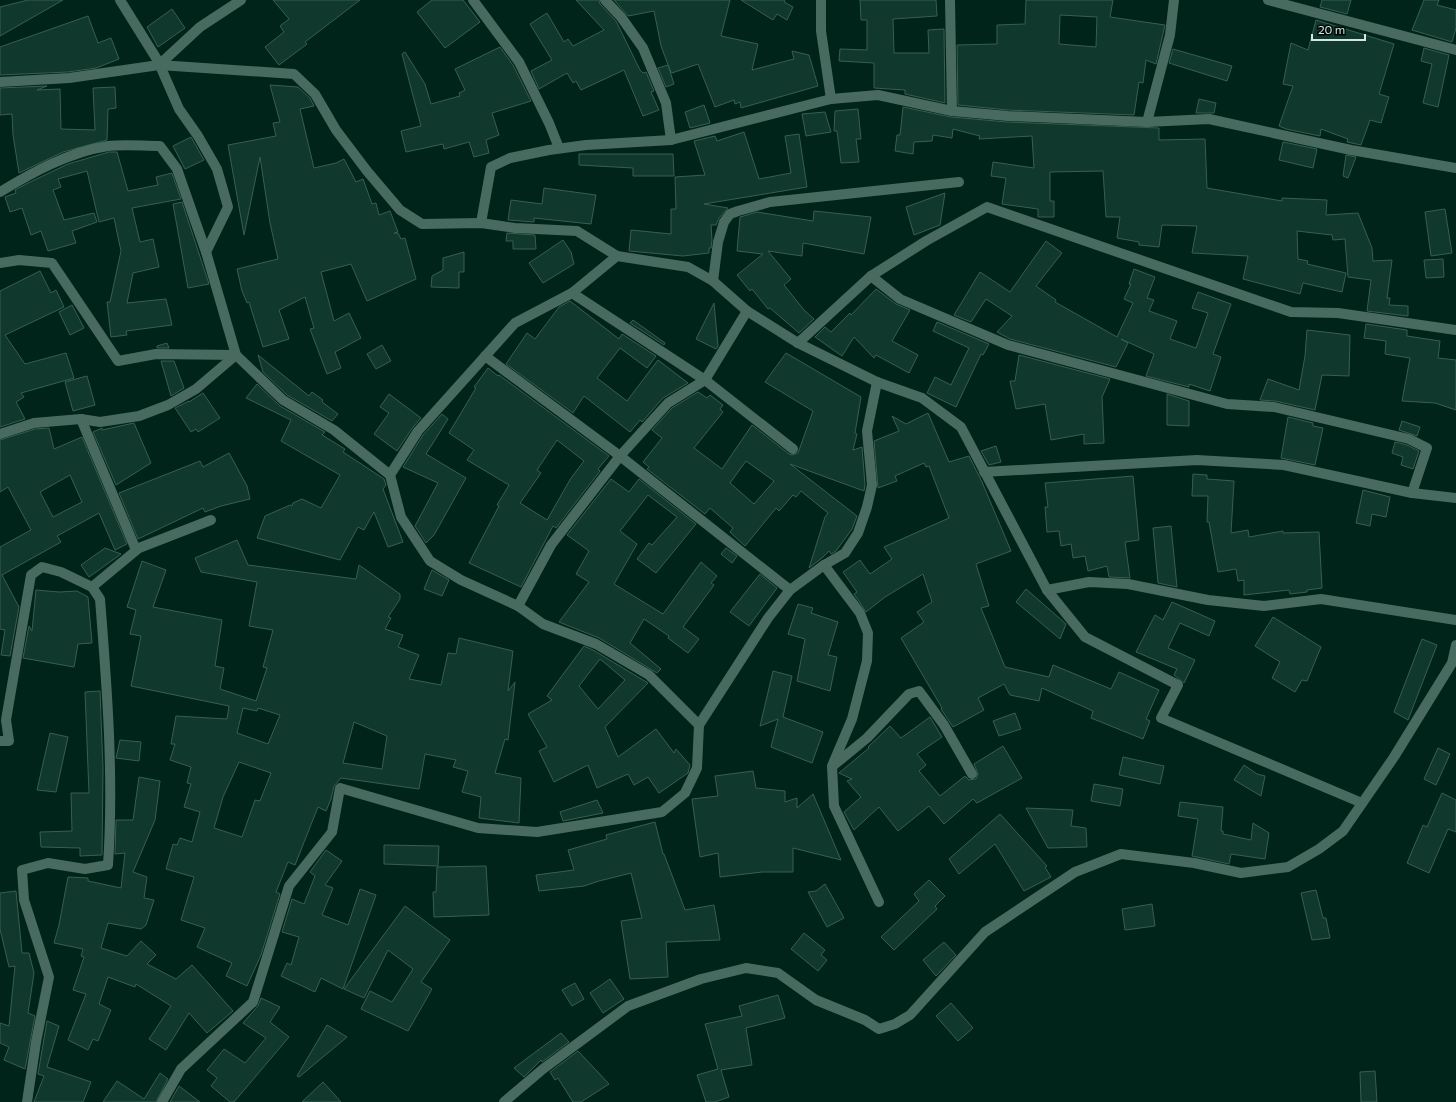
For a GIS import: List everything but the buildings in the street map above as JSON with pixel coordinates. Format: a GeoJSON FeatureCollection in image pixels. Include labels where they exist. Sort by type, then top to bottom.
{"type":"FeatureCollection","features":[{"type":"Feature","properties":{"kind":"street"},"geometry":{"type":"LineString","coordinates":[[120,0],[159,65],[179,109],[198,136],[217,169],[228,207],[206,252]]}},
{"type":"Feature","properties":{"kind":"street"},"geometry":{"type":"LineString","coordinates":[[159,65],[200,27],[241,0]]}},
{"type":"Feature","properties":{"kind":"street"},"geometry":{"type":"LineString","coordinates":[[474,0],[519,62],[549,122],[559,148]]}},
{"type":"Feature","properties":{"kind":"street"},"geometry":{"type":"LineString","coordinates":[[605,0],[621,17],[643,48],[666,103],[671,140]]}},
{"type":"Feature","properties":{"kind":"street"},"geometry":{"type":"LineString","coordinates":[[821,0],[821,31],[831,99]]}},
{"type":"Feature","properties":{"kind":"street"},"geometry":{"type":"LineString","coordinates":[[950,0],[952,111]]}},
{"type":"Feature","properties":{"kind":"street"},"geometry":{"type":"LineString","coordinates":[[1147,122],[1170,34],[1174,0]]}},
{"type":"Feature","properties":{"kind":"street"},"geometry":{"type":"LineString","coordinates":[[1268,0],[1456,50]]}},
{"type":"Feature","properties":{"kind":"street"},"geometry":{"type":"LineString","coordinates":[[0,82],[68,78],[159,65],[294,74],[315,94],[336,130],[367,171],[400,210],[422,224],[481,223],[515,228],[578,231],[617,256],[688,267],[713,281],[747,311],[798,343],[877,382],[922,398],[961,427],[1047,590],[1085,636],[1178,685],[1161,718],[1362,803]]}},
{"type":"Feature","properties":{"kind":"street"},"geometry":{"type":"LineString","coordinates":[[481,223],[491,167],[510,158],[586,144],[671,140],[831,99],[878,95],[952,111],[1008,116],[1147,122],[1209,119],[1350,150],[1456,168]]}},
{"type":"Feature","properties":{"kind":"street"},"geometry":{"type":"LineString","coordinates":[[0,192],[26,176],[64,158],[108,146],[160,146],[177,168],[206,252],[236,355],[283,400],[334,430],[390,475],[401,517],[430,561],[461,580],[518,606],[543,624],[596,644],[648,674],[699,725]]}},
{"type":"Feature","properties":{"kind":"street"},"geometry":{"type":"LineString","coordinates":[[713,281],[718,242],[724,222],[730,214],[770,202],[959,182]]}},
{"type":"Feature","properties":{"kind":"street"},"geometry":{"type":"LineString","coordinates":[[798,343],[871,276],[926,241],[987,207],[1291,312],[1338,313],[1456,330]]}},
{"type":"Feature","properties":{"kind":"street"},"geometry":{"type":"LineString","coordinates":[[390,475],[418,431],[515,323],[572,293],[617,256]]}},
{"type":"Feature","properties":{"kind":"street"},"geometry":{"type":"LineString","coordinates":[[0,263],[19,260],[52,262],[118,361],[156,354],[236,355]]}},
{"type":"Feature","properties":{"kind":"street"},"geometry":{"type":"LineString","coordinates":[[871,276],[900,299],[1008,345],[1227,404],[1274,407],[1409,440],[1426,448],[1412,493]]}},
{"type":"Feature","properties":{"kind":"street"},"geometry":{"type":"LineString","coordinates":[[572,293],[705,380],[793,449]]}},
{"type":"Feature","properties":{"kind":"street"},"geometry":{"type":"LineString","coordinates":[[518,606],[551,545],[620,456],[668,404],[705,380],[747,311]]}},
{"type":"Feature","properties":{"kind":"street"},"geometry":{"type":"LineString","coordinates":[[0,434],[34,423],[81,419],[100,422],[139,416],[168,405],[196,389],[236,355]]}},
{"type":"Feature","properties":{"kind":"street"},"geometry":{"type":"LineString","coordinates":[[484,356],[620,456],[790,590]]}},
{"type":"Feature","properties":{"kind":"street"},"geometry":{"type":"LineString","coordinates":[[162,1102],[181,1069],[253,1002],[289,886],[332,832],[340,788],[478,828],[537,832],[662,812],[685,793],[697,768],[699,725],[768,618],[790,590],[824,565],[845,553],[858,533],[867,507],[872,485],[867,431],[877,382]]}},
{"type":"Feature","properties":{"kind":"street"},"geometry":{"type":"LineString","coordinates":[[81,419],[136,550]]}},
{"type":"Feature","properties":{"kind":"street"},"geometry":{"type":"LineString","coordinates":[[984,472],[1197,460],[1284,465],[1412,493],[1456,498]]}},
{"type":"Feature","properties":{"kind":"street"},"geometry":{"type":"LineString","coordinates":[[92,587],[136,550],[211,520]]}},
{"type":"Feature","properties":{"kind":"street"},"geometry":{"type":"LineString","coordinates":[[824,565],[860,613],[868,633],[867,661],[852,719],[832,766],[834,806],[879,902]]}},
{"type":"Feature","properties":{"kind":"street"},"geometry":{"type":"LineString","coordinates":[[0,741],[9,741],[3,719],[30,576],[42,567],[61,572],[92,587],[100,599],[108,698],[110,837],[108,865],[85,869],[48,863],[22,870],[24,900],[49,977],[36,1042],[27,1102]]}},
{"type":"Feature","properties":{"kind":"street"},"geometry":{"type":"LineString","coordinates":[[1047,590],[1089,582],[1128,584],[1208,600],[1264,606],[1321,599],[1456,620]]}},
{"type":"Feature","properties":{"kind":"street"},"geometry":{"type":"LineString","coordinates":[[504,1102],[543,1069],[628,1006],[701,979],[746,968],[778,973],[816,1000],[865,1020],[879,1029],[895,1024],[910,1015],[984,932],[1075,872],[1121,854],[1194,863],[1241,873],[1288,866],[1319,849],[1343,831],[1394,757],[1452,663],[1456,645]]}},
{"type":"Feature","properties":{"kind":"street"},"geometry":{"type":"LineString","coordinates":[[832,766],[867,738],[909,694],[919,691],[944,725],[972,774]]}}]}
